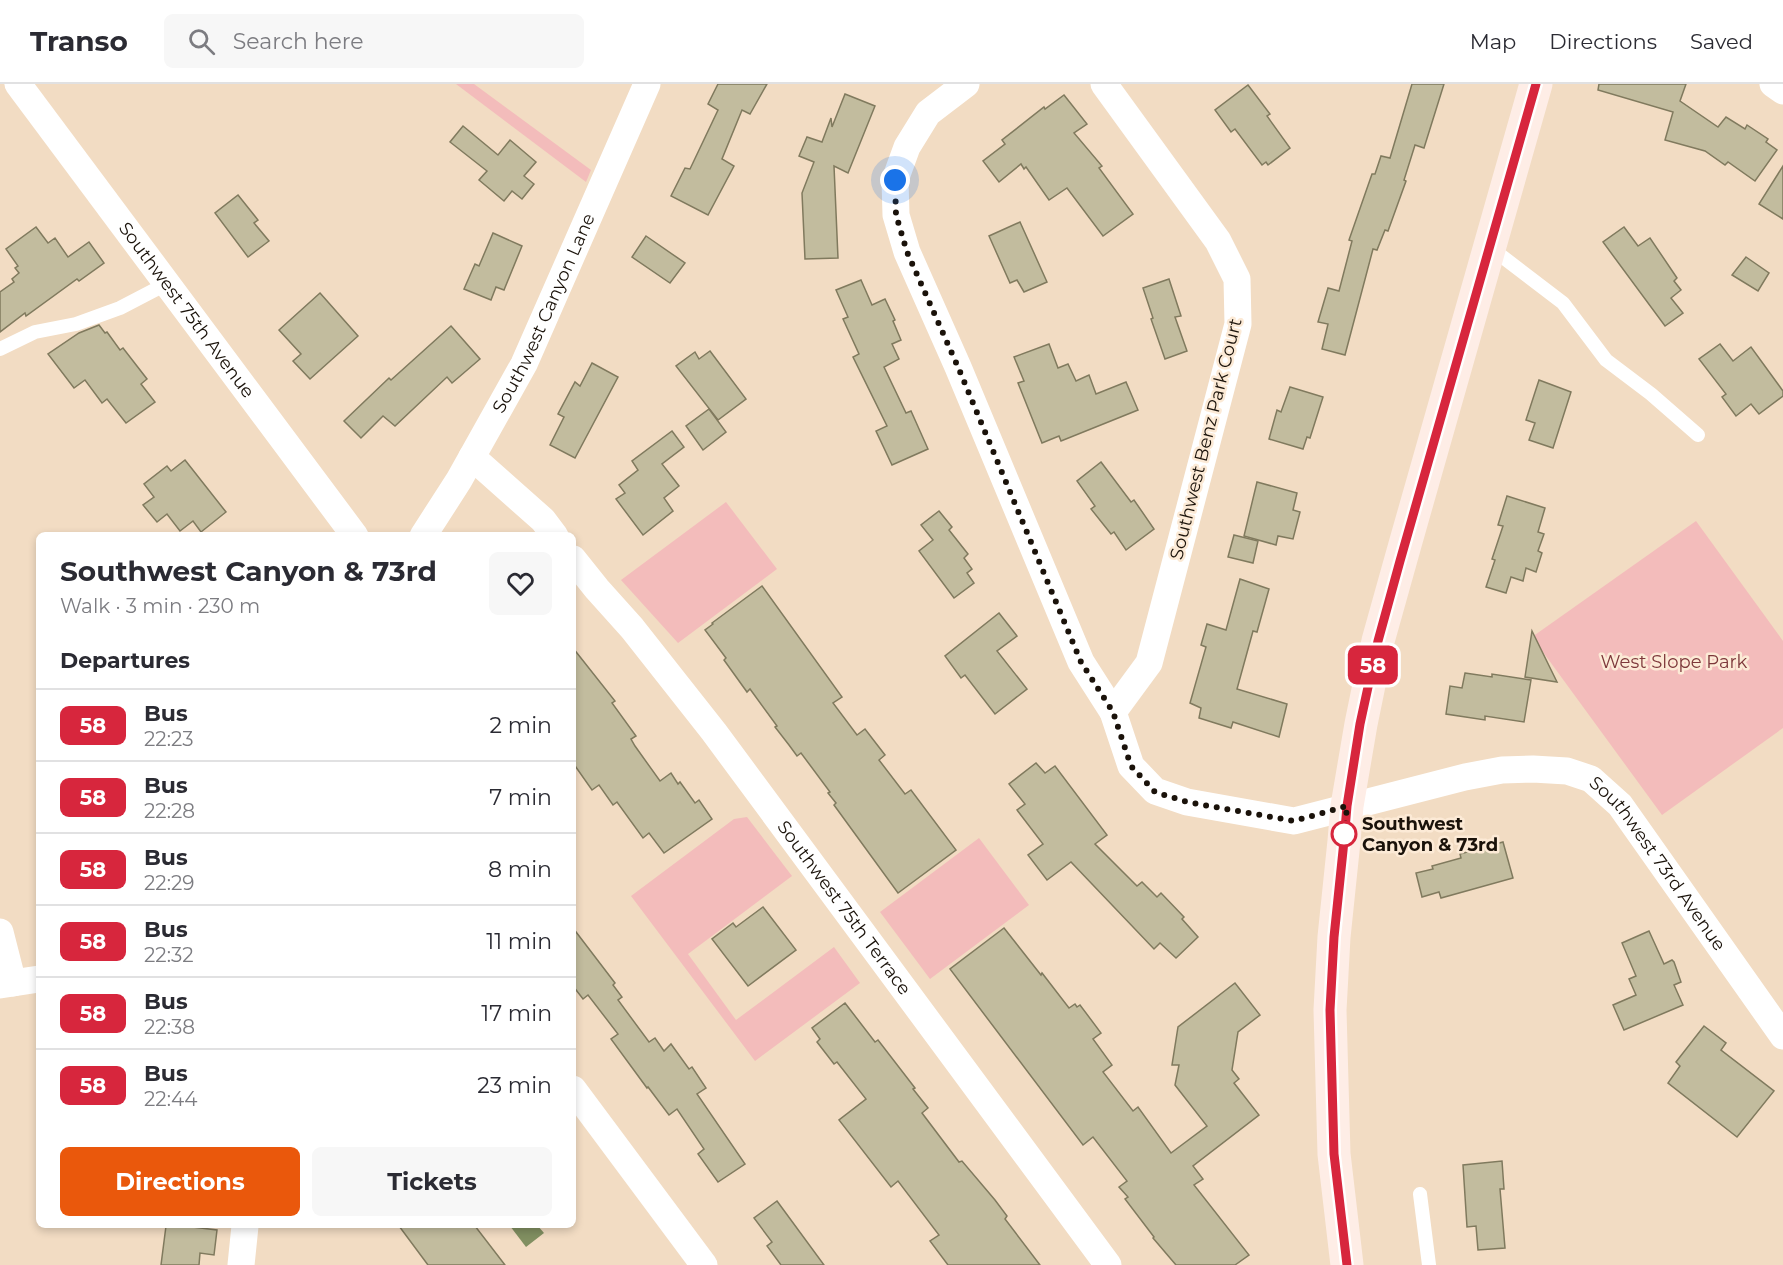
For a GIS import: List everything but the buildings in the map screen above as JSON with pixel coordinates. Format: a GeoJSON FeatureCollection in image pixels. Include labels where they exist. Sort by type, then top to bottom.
{"type":"FeatureCollection","features":[{"type":"Feature","properties":{"kind":"main road"},"geometry":{"type":"LineString","coordinates":[[1347,1265],[1334,1154],[1330,1010],[1334,937],[1347,806],[1360,724],[1378,641],[1536,84]]}},
{"type":"Feature","properties":{"kind":"street","name":"Southwest 75th Avenue"},"geometry":{"type":"LineString","coordinates":[[18,84],[352,532]]}},
{"type":"Feature","properties":{"kind":"street","name":"Southwest Canyon Lane"},"geometry":{"type":"LineString","coordinates":[[425,532],[472,457],[524,364],[647,84]]}},
{"type":"Feature","properties":{"kind":"street","name":"Southwest 73rd Avenue"},"geometry":{"type":"LineString","coordinates":[[966,84],[928,113],[907,147],[895,180],[896,215],[907,252],[958,367],[1081,662],[1113,712],[1131,766],[1155,792],[1187,802],[1294,821],[1465,777],[1502,770],[1567,771],[1591,779],[1620,806],[1783,1036]]}},
{"type":"Feature","properties":{"kind":"street","name":"Southwest Benz Park Court"},"geometry":{"type":"LineString","coordinates":[[1104,84],[1218,241],[1237,279],[1238,324],[1149,663],[1113,712]]}},
{"type":"Feature","properties":{"kind":"street"},"geometry":{"type":"LineString","coordinates":[[1773,84],[1783,91]]}},
{"type":"Feature","properties":{"kind":"street"},"geometry":{"type":"LineString","coordinates":[[472,457],[543,520],[552,532]]}},
{"type":"Feature","properties":{"kind":"street","name":"Southwest 75th Terrace"},"geometry":{"type":"LineString","coordinates":[[576,563],[632,628],[714,732],[1108,1265]]}},
{"type":"Feature","properties":{"kind":"street"},"geometry":{"type":"LineString","coordinates":[[0,932],[17,983]]}},
{"type":"Feature","properties":{"kind":"street"},"geometry":{"type":"LineString","coordinates":[[576,1093],[704,1265]]}},
{"type":"Feature","properties":{"kind":"street"},"geometry":{"type":"LineString","coordinates":[[241,1265],[245,1228]]}},
{"type":"Feature","properties":{"kind":"lane"},"geometry":{"type":"LineString","coordinates":[[1489,247],[1563,303],[1606,360],[1651,394],[1698,435]]}},
{"type":"Feature","properties":{"kind":"lane"},"geometry":{"type":"LineString","coordinates":[[0,349],[35,332],[76,324],[120,308],[168,283]]}},
{"type":"Feature","properties":{"kind":"lane"},"geometry":{"type":"LineString","coordinates":[[1420,1194],[1429,1265]]}},
{"type":"Feature","properties":{"kind":"green space"},"geometry":{"type":"Polygon","coordinates":[[[456,84],[474,84],[591,170],[586,182],[456,84]]]}},
{"type":"Feature","properties":{"kind":"green space"},"geometry":{"type":"Polygon","coordinates":[[[726,502],[777,569],[678,643],[621,580],[726,502]]]}},
{"type":"Feature","properties":{"kind":"green space","name":"West Slope Park"},"geometry":{"type":"Polygon","coordinates":[[[1696,521],[1783,641],[1783,728],[1662,815],[1532,637],[1696,521]]]}},
{"type":"Feature","properties":{"kind":"green space"},"geometry":{"type":"Polygon","coordinates":[[[747,817],[792,876],[688,954],[736,1020],[834,947],[860,983],[755,1061],[631,896],[734,819],[747,817]]]}},
{"type":"Feature","properties":{"kind":"green space"},"geometry":{"type":"Polygon","coordinates":[[[979,838],[1029,905],[930,979],[880,912],[979,838]]]}},
{"type":"Feature","properties":{"kind":"shaded area"},"geometry":{"type":"Polygon","coordinates":[[[512,1228],[540,1228],[544,1233],[526,1247],[512,1228]]]}},
{"type":"Feature","properties":{"kind":"bus line","name":"58"},"geometry":{"type":"LineString","coordinates":[[1347,1265],[1334,1154],[1330,1010],[1334,937],[1347,806],[1360,724],[1378,641],[1400,561],[1536,84]]}},
{"type":"Feature","properties":{"kind":"place","name":"Southwest Canyon & 73rd"},"geometry":{"type":"Point","coordinates":[1344,834]}},
{"type":"Feature","properties":{"kind":"route"},"geometry":{"type":"LineString","coordinates":[[895,180],[896,215],[907,252],[958,367],[1081,662],[1113,712],[1131,766],[1155,792],[1187,802],[1294,821],[1347,806],[1344,841],[1344,834]]}}]}
